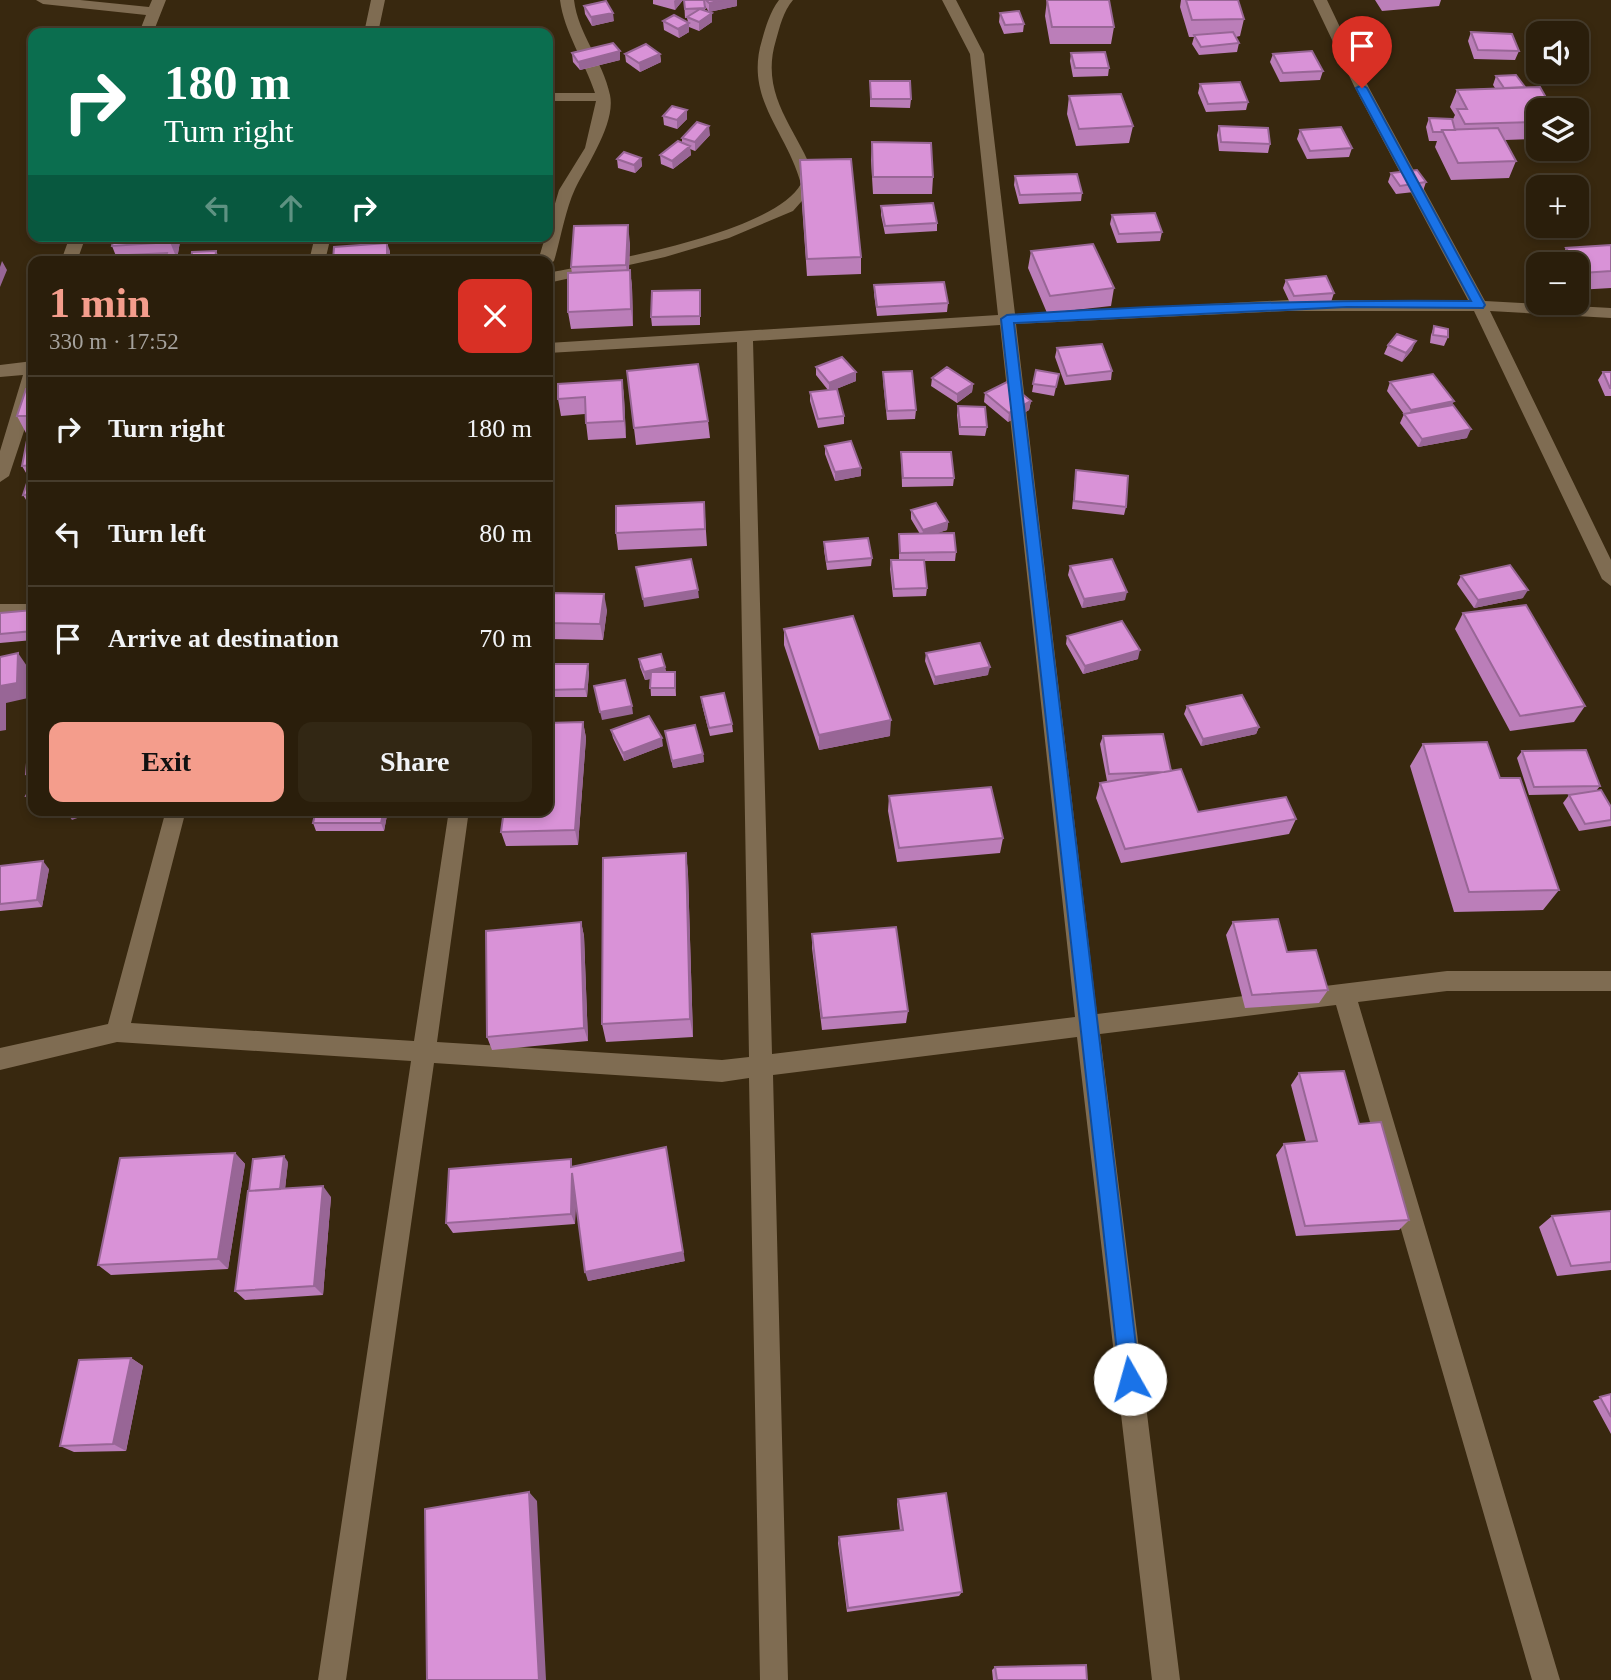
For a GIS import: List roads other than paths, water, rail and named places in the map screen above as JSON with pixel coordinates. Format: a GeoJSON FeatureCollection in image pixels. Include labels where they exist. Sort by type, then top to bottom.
{"type":"FeatureCollection","features":[{"type":"Feature","properties":{"kind":"street"},"geometry":{"type":"LineString","coordinates":[[43,0],[156,6],[148,28]]}},
{"type":"Feature","properties":{"kind":"street"},"geometry":{"type":"LineString","coordinates":[[372,28],[378,0]]}},
{"type":"Feature","properties":{"kind":"street"},"geometry":{"type":"LineString","coordinates":[[553,237],[567,190],[592,148],[604,97],[592,63],[569,18],[567,0]]}},
{"type":"Feature","properties":{"kind":"street"},"geometry":{"type":"LineString","coordinates":[[949,0],[977,54],[1087,1024],[1166,1680]]}},
{"type":"Feature","properties":{"kind":"street"},"geometry":{"type":"LineString","coordinates":[[1320,0],[1362,88],[1479,305],[1611,579]]}},
{"type":"Feature","properties":{"kind":"street"},"geometry":{"type":"LineString","coordinates":[[553,277],[636,259],[722,233],[780,213],[802,197],[810,184],[805,161],[775,117],[765,88],[763,51],[783,1]]}},
{"type":"Feature","properties":{"kind":"street"},"geometry":{"type":"LineString","coordinates":[[553,97],[604,97]]}},
{"type":"Feature","properties":{"kind":"street"},"geometry":{"type":"LineString","coordinates":[[553,348],[1132,311],[1347,303],[1479,305],[1611,313]]}},
{"type":"Feature","properties":{"kind":"street"},"geometry":{"type":"LineString","coordinates":[[745,336],[774,1680]]}},
{"type":"Feature","properties":{"kind":"street"},"geometry":{"type":"LineString","coordinates":[[0,370],[28,368]]}},
{"type":"Feature","properties":{"kind":"street"},"geometry":{"type":"LineString","coordinates":[[0,476],[28,390]]}},
{"type":"Feature","properties":{"kind":"street"},"geometry":{"type":"LineString","coordinates":[[0,611],[28,611]]}},
{"type":"Feature","properties":{"kind":"street"},"geometry":{"type":"LineString","coordinates":[[117,1032],[174,816]]}},
{"type":"Feature","properties":{"kind":"street"},"geometry":{"type":"LineString","coordinates":[[332,1680],[458,816]]}},
{"type":"Feature","properties":{"kind":"street"},"geometry":{"type":"LineString","coordinates":[[0,1059],[117,1032],[722,1071],[1447,981],[1611,981]]}},
{"type":"Feature","properties":{"kind":"street"},"geometry":{"type":"LineString","coordinates":[[1344,993],[1546,1680]]}}]}
